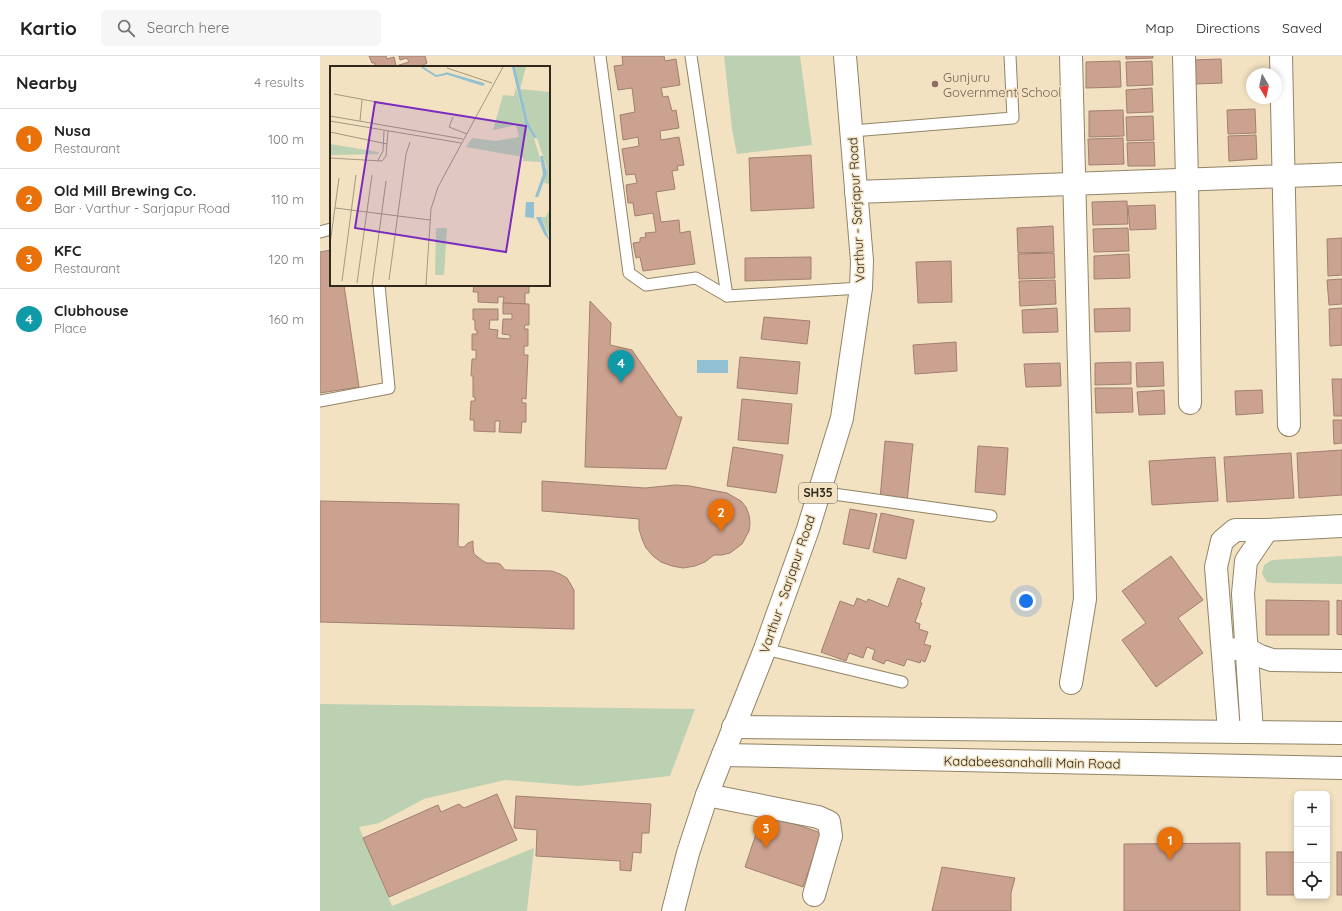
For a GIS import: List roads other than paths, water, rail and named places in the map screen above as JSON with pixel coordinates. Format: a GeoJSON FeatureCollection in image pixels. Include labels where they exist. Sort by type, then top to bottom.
{"type":"FeatureCollection","features":[{"type":"Feature","properties":{"kind":"street","name":"Varthur - Sarjapur Road"},"geometry":{"type":"LineString","coordinates":[[673,911],[688,853],[707,795],[765,649],[808,529],[842,418],[861,288],[862,261],[845,56]]}},
{"type":"Feature","properties":{"kind":"street"},"geometry":{"type":"LineString","coordinates":[[1071,56],[1084,599],[1071,683]]}},
{"type":"Feature","properties":{"kind":"street"},"geometry":{"type":"LineString","coordinates":[[1184,56],[1190,403]]}},
{"type":"Feature","properties":{"kind":"street"},"geometry":{"type":"LineString","coordinates":[[1281,56],[1289,425]]}},
{"type":"Feature","properties":{"kind":"street"},"geometry":{"type":"LineString","coordinates":[[856,192],[1342,174]]}},
{"type":"Feature","properties":{"kind":"street"},"geometry":{"type":"LineString","coordinates":[[1229,731],[1216,567],[1222,540],[1235,530],[1342,526]]}},
{"type":"Feature","properties":{"kind":"street"},"geometry":{"type":"LineString","coordinates":[[1252,732],[1243,594],[1246,562],[1267,530]]}},
{"type":"Feature","properties":{"kind":"street"},"geometry":{"type":"LineString","coordinates":[[1222,649],[1247,649],[1272,660],[1342,661]]}},
{"type":"Feature","properties":{"kind":"street"},"geometry":{"type":"LineString","coordinates":[[733,727],[1342,733]]}},
{"type":"Feature","properties":{"kind":"street","name":"Kadabeesanahalli Main Road"},"geometry":{"type":"LineString","coordinates":[[723,755],[1342,768]]}},
{"type":"Feature","properties":{"kind":"street"},"geometry":{"type":"LineString","coordinates":[[707,795],[818,817],[829,822],[831,836],[814,895]]}},
{"type":"Feature","properties":{"kind":"lane"},"geometry":{"type":"LineString","coordinates":[[600,56],[629,273],[646,285],[696,278],[727,296],[861,288]]}},
{"type":"Feature","properties":{"kind":"lane"},"geometry":{"type":"LineString","coordinates":[[691,56],[727,296]]}},
{"type":"Feature","properties":{"kind":"lane"},"geometry":{"type":"LineString","coordinates":[[852,131],[1013,118],[1010,56]]}},
{"type":"Feature","properties":{"kind":"lane"},"geometry":{"type":"LineString","coordinates":[[320,232],[330,229]]}},
{"type":"Feature","properties":{"kind":"lane"},"geometry":{"type":"LineString","coordinates":[[320,400],[389,388],[379,286]]}},
{"type":"Feature","properties":{"kind":"lane"},"geometry":{"type":"LineString","coordinates":[[819,492],[991,516]]}},
{"type":"Feature","properties":{"kind":"lane"},"geometry":{"type":"LineString","coordinates":[[765,649],[902,682]]}},
{"type":"Feature","properties":{"kind":"water"},"geometry":{"type":"Polygon","coordinates":[[[697,360],[728,360],[728,373],[697,373],[697,360]]]}},
{"type":"Feature","properties":{"kind":"place","name":"Gunjuru Government School"},"geometry":{"type":"Point","coordinates":[935,84]}},
{"type":"Feature","properties":{"kind":"place","name":"Clubhouse"},"geometry":{"type":"Point","coordinates":[621,383]}},
{"type":"Feature","properties":{"kind":"place","name":"Old Mill Brewing Co."},"geometry":{"type":"Point","coordinates":[721,532]}},
{"type":"Feature","properties":{"kind":"place","name":"KFC"},"geometry":{"type":"Point","coordinates":[766,848]}},
{"type":"Feature","properties":{"kind":"place","name":"Nusa"},"geometry":{"type":"Point","coordinates":[1170,860]}}]}
